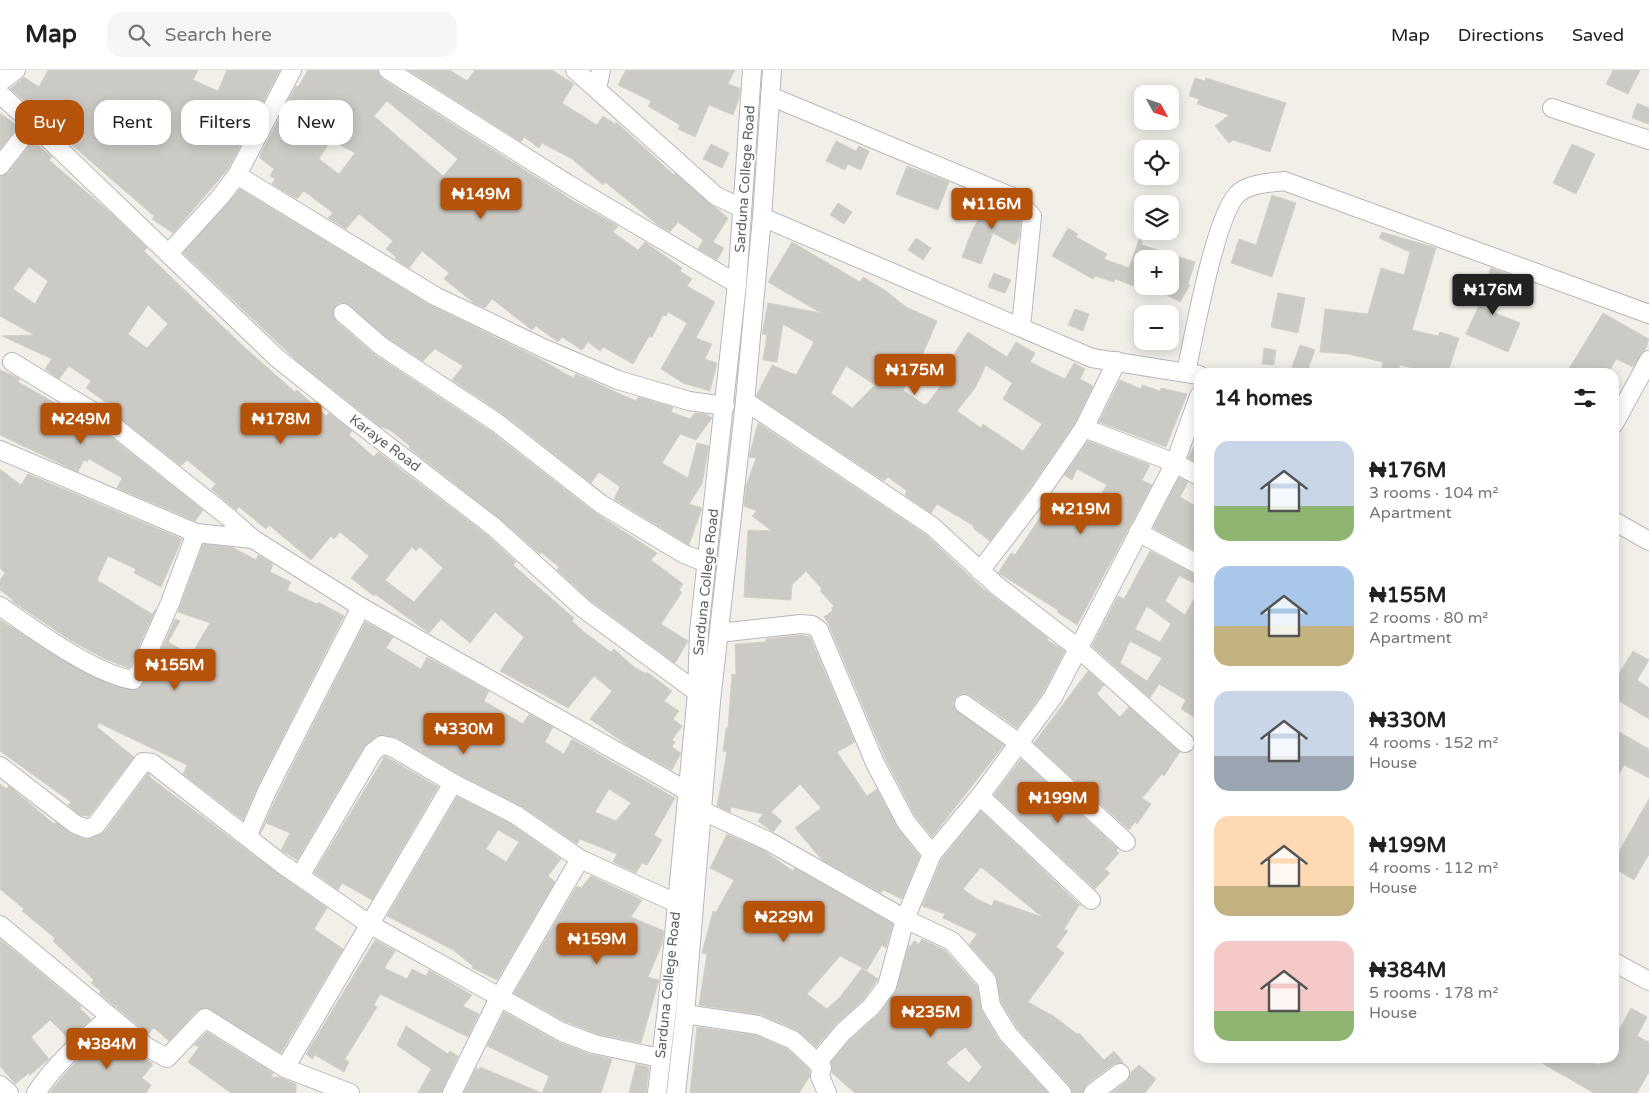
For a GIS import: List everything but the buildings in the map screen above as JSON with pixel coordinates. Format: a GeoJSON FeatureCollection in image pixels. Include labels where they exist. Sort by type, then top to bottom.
{"type":"FeatureCollection","features":[{"type":"Feature","properties":{"kind":"street"},"geometry":{"type":"LineString","coordinates":[[0,82],[16,70]]}},
{"type":"Feature","properties":{"kind":"street"},"geometry":{"type":"LineString","coordinates":[[169,253],[221,196],[237,175],[292,70]]}},
{"type":"Feature","properties":{"kind":"street"},"geometry":{"type":"LineString","coordinates":[[388,70],[568,184],[737,284]]}},
{"type":"Feature","properties":{"kind":"street"},"geometry":{"type":"LineString","coordinates":[[575,70],[716,196],[742,208]]}},
{"type":"Feature","properties":{"kind":"street"},"geometry":{"type":"LineString","coordinates":[[597,89],[601,70]]}},
{"type":"Feature","properties":{"kind":"street","name":"Sarduna College Road"},"geometry":{"type":"LineString","coordinates":[[676,1093],[686,1014],[704,812],[704,697],[700,632],[737,284],[752,70]]}},
{"type":"Feature","properties":{"kind":"street","name":"Sarduna College Road"},"geometry":{"type":"LineString","coordinates":[[657,1093],[667,1009],[686,791],[704,697],[719,633],[733,509],[762,216],[772,70]]}},
{"type":"Feature","properties":{"kind":"street","name":"Karaye Road"},"geometry":{"type":"LineString","coordinates":[[0,94],[15,108]]}},
{"type":"Feature","properties":{"kind":"street"},"geometry":{"type":"LineString","coordinates":[[770,96],[1015,198],[1032,216],[1021,327]]}},
{"type":"Feature","properties":{"kind":"street"},"geometry":{"type":"LineString","coordinates":[[1552,108],[1649,140]]}},
{"type":"Feature","properties":{"kind":"street"},"geometry":{"type":"LineString","coordinates":[[0,166],[16,145]]}},
{"type":"Feature","properties":{"kind":"street","name":"Karaye Road"},"geometry":{"type":"LineString","coordinates":[[55,145],[277,358],[494,527],[584,609],[704,697]]}},
{"type":"Feature","properties":{"kind":"street"},"geometry":{"type":"LineString","coordinates":[[237,175],[435,296],[543,348],[618,380],[689,401],[725,406]]}},
{"type":"Feature","properties":{"kind":"street"},"geometry":{"type":"LineString","coordinates":[[762,216],[1092,358],[1192,374],[1222,221],[1239,192],[1259,184],[1284,181],[1649,314]]}},
{"type":"Feature","properties":{"kind":"street"},"geometry":{"type":"LineString","coordinates":[[343,313],[381,346],[496,422],[601,504],[684,554],[707,563]]}},
{"type":"Feature","properties":{"kind":"street"},"geometry":{"type":"LineString","coordinates":[[1619,415],[1649,360]]}},
{"type":"Feature","properties":{"kind":"street"},"geometry":{"type":"LineString","coordinates":[[980,570],[1036,498],[1084,428],[1117,361]]}},
{"type":"Feature","properties":{"kind":"street"},"geometry":{"type":"LineString","coordinates":[[12,362],[105,419],[253,539],[361,607],[686,791]]}},
{"type":"Feature","properties":{"kind":"street"},"geometry":{"type":"LineString","coordinates":[[745,400],[932,526],[980,570],[1080,649],[1186,744]]}},
{"type":"Feature","properties":{"kind":"street"},"geometry":{"type":"LineString","coordinates":[[817,1063],[843,1032],[871,1007],[887,986],[904,919],[932,854],[980,796],[1053,697],[1080,649],[1138,532],[1175,463],[1194,410]]}},
{"type":"Feature","properties":{"kind":"street"},"geometry":{"type":"LineString","coordinates":[[1084,428],[1175,463],[1194,473]]}},
{"type":"Feature","properties":{"kind":"street"},"geometry":{"type":"LineString","coordinates":[[0,450],[196,533],[253,539]]}},
{"type":"Feature","properties":{"kind":"street"},"geometry":{"type":"LineString","coordinates":[[714,504],[733,509]]}},
{"type":"Feature","properties":{"kind":"street"},"geometry":{"type":"LineString","coordinates":[[1619,524],[1649,541]]}},
{"type":"Feature","properties":{"kind":"street"},"geometry":{"type":"LineString","coordinates":[[1138,532],[1194,562]]}},
{"type":"Feature","properties":{"kind":"street"},"geometry":{"type":"LineString","coordinates":[[0,606],[46,639],[119,678],[133,680],[140,671],[170,602],[196,533]]}},
{"type":"Feature","properties":{"kind":"street"},"geometry":{"type":"LineString","coordinates":[[247,836],[267,791],[361,607]]}},
{"type":"Feature","properties":{"kind":"street"},"geometry":{"type":"LineString","coordinates":[[719,633],[801,624],[812,625],[819,630],[875,763],[906,822],[932,854]]}},
{"type":"Feature","properties":{"kind":"street"},"geometry":{"type":"LineString","coordinates":[[964,704],[1019,743],[1126,842]]}},
{"type":"Feature","properties":{"kind":"street"},"geometry":{"type":"LineString","coordinates":[[300,876],[374,752],[382,745],[392,747],[453,783],[516,816],[580,859],[676,903]]}},
{"type":"Feature","properties":{"kind":"street"},"geometry":{"type":"LineString","coordinates":[[0,766],[75,824],[87,829],[96,825],[143,762],[152,763],[300,876],[369,924],[562,1032],[594,1044],[660,1058]]}},
{"type":"Feature","properties":{"kind":"street"},"geometry":{"type":"LineString","coordinates":[[285,1068],[453,783]]}},
{"type":"Feature","properties":{"kind":"street"},"geometry":{"type":"LineString","coordinates":[[980,796],[1091,900]]}},
{"type":"Feature","properties":{"kind":"street"},"geometry":{"type":"LineString","coordinates":[[704,812],[768,842],[904,919],[952,941],[987,982],[990,1006],[1008,1034],[1062,1093]]}},
{"type":"Feature","properties":{"kind":"street"},"geometry":{"type":"LineString","coordinates":[[452,1093],[499,998],[580,859]]}},
{"type":"Feature","properties":{"kind":"street"},"geometry":{"type":"LineString","coordinates":[[0,925],[147,1047],[167,1058],[205,1018],[285,1068],[350,1093]]}},
{"type":"Feature","properties":{"kind":"street"},"geometry":{"type":"LineString","coordinates":[[1619,965],[1649,982]]}},
{"type":"Feature","properties":{"kind":"street"},"geometry":{"type":"LineString","coordinates":[[686,1014],[758,1025],[793,1040],[822,1067],[820,1076],[827,1093]]}},
{"type":"Feature","properties":{"kind":"street"},"geometry":{"type":"LineString","coordinates":[[36,1093],[48,1074],[65,1056],[110,1017]]}},
{"type":"Feature","properties":{"kind":"street"},"geometry":{"type":"LineString","coordinates":[[1093,1093],[1120,1073]]}},
{"type":"Feature","properties":{"kind":"street"},"geometry":{"type":"LineString","coordinates":[[0,1085],[9,1093]]}}]}
